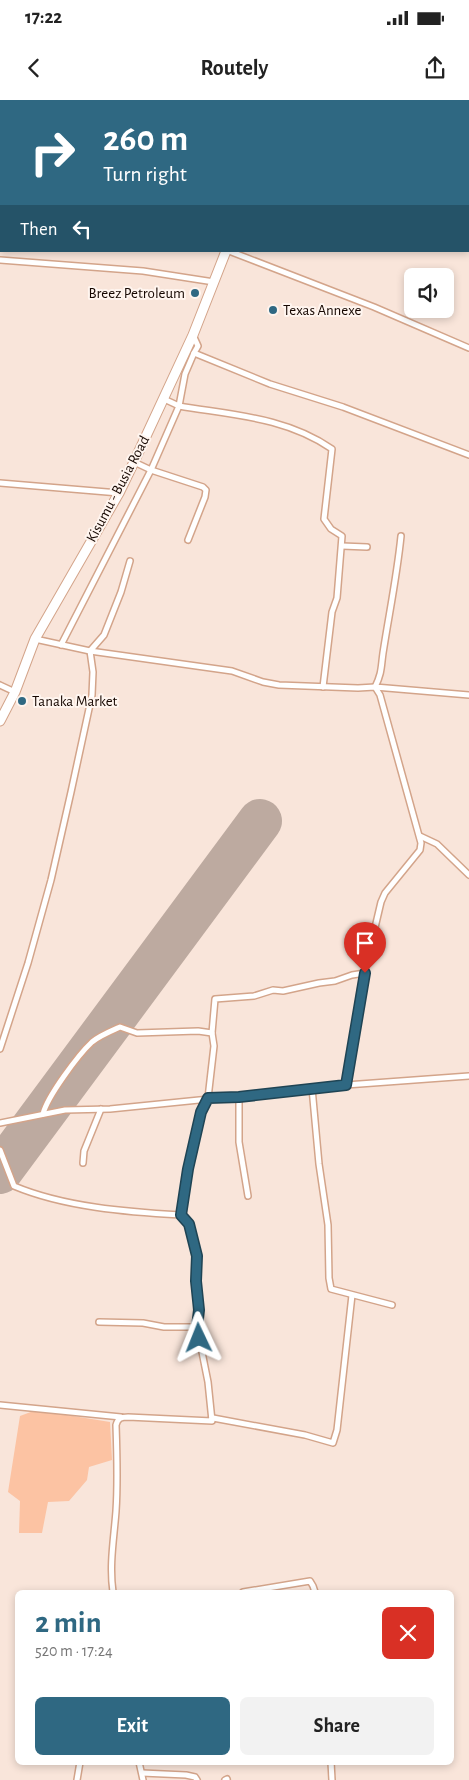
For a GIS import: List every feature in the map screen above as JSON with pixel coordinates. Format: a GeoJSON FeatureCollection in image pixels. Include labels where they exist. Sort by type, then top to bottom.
{"type":"FeatureCollection","features":[{"type":"Feature","properties":{"kind":"highway","name":"Kisumu - Busia Road"},"geometry":{"type":"LineString","coordinates":[[0,721],[15,692],[35,640],[134,462],[194,335],[228,252]]}},
{"type":"Feature","properties":{"kind":"street"},"geometry":{"type":"LineString","coordinates":[[231,252],[374,307],[469,348]]}},
{"type":"Feature","properties":{"kind":"street"},"geometry":{"type":"LineString","coordinates":[[0,260],[143,271],[214,282]]}},
{"type":"Feature","properties":{"kind":"street"},"geometry":{"type":"LineString","coordinates":[[61,645],[151,470],[179,406],[185,374],[198,346],[194,335]]}},
{"type":"Feature","properties":{"kind":"street"},"geometry":{"type":"LineString","coordinates":[[194,352],[270,384],[343,407],[469,455]]}},
{"type":"Feature","properties":{"kind":"street"},"geometry":{"type":"LineString","coordinates":[[164,399],[179,406],[275,422],[311,435],[332,448],[324,519],[331,529],[342,536],[342,546],[339,558],[337,598],[332,612],[323,687]]}},
{"type":"Feature","properties":{"kind":"street"},"geometry":{"type":"LineString","coordinates":[[134,462],[151,470],[203,487],[206,490],[188,540]]}},
{"type":"Feature","properties":{"kind":"street"},"geometry":{"type":"LineString","coordinates":[[0,483],[118,493]]}},
{"type":"Feature","properties":{"kind":"street"},"geometry":{"type":"LineString","coordinates":[[375,687],[381,676],[401,536]]}},
{"type":"Feature","properties":{"kind":"street"},"geometry":{"type":"LineString","coordinates":[[342,546],[367,547]]}},
{"type":"Feature","properties":{"kind":"street"},"geometry":{"type":"LineString","coordinates":[[0,1048],[28,963],[51,880],[71,792],[92,695],[93,672],[90,651],[104,635],[121,592],[130,561]]}},
{"type":"Feature","properties":{"kind":"street"},"geometry":{"type":"LineString","coordinates":[[35,640],[90,651],[232,672],[279,685],[375,687],[469,695]]}},
{"type":"Feature","properties":{"kind":"street"},"geometry":{"type":"LineString","coordinates":[[0,685],[15,692]]}},
{"type":"Feature","properties":{"kind":"street"},"geometry":{"type":"LineString","coordinates":[[346,1085],[365,973],[381,902],[385,893],[420,850],[420,836],[380,695],[375,687]]}},
{"type":"Feature","properties":{"kind":"street"},"geometry":{"type":"LineString","coordinates":[[420,836],[436,844],[469,875]]}},
{"type":"Feature","properties":{"kind":"street"},"geometry":{"type":"LineString","coordinates":[[181,1215],[188,1169],[201,1112],[208,1098],[214,1046],[212,1033],[215,999],[254,996],[273,990],[283,991],[365,973]]}},
{"type":"Feature","properties":{"kind":"street"},"geometry":{"type":"LineString","coordinates":[[43,1114],[56,1090],[84,1051],[93,1041],[120,1027],[137,1033],[189,1032],[198,1030],[212,1033]]}},
{"type":"Feature","properties":{"kind":"street"},"geometry":{"type":"LineString","coordinates":[[0,1124],[65,1110],[101,1109],[208,1098],[239,1097],[312,1088],[469,1076]]}},
{"type":"Feature","properties":{"kind":"street"},"geometry":{"type":"LineString","coordinates":[[312,1088],[319,1164],[328,1225],[331,1289],[392,1305]]}},
{"type":"Feature","properties":{"kind":"street"},"geometry":{"type":"LineString","coordinates":[[239,1097],[239,1142],[248,1196]]}},
{"type":"Feature","properties":{"kind":"street"},"geometry":{"type":"LineString","coordinates":[[83,1162],[84,1152],[101,1109]]}},
{"type":"Feature","properties":{"kind":"street"},"geometry":{"type":"LineString","coordinates":[[0,1150],[14,1186],[33,1194],[71,1203],[135,1212],[181,1215],[189,1224],[197,1256],[196,1281],[199,1310],[197,1327],[213,1418]]}},
{"type":"Feature","properties":{"kind":"street"},"geometry":{"type":"LineString","coordinates":[[213,1418],[305,1435],[333,1443],[338,1430],[352,1295]]}},
{"type":"Feature","properties":{"kind":"street"},"geometry":{"type":"LineString","coordinates":[[99,1322],[143,1323],[164,1327],[197,1327]]}},
{"type":"Feature","properties":{"kind":"street"},"geometry":{"type":"LineString","coordinates":[[0,1406],[121,1417],[207,1422],[212,1421],[213,1418]]}},
{"type":"Feature","properties":{"kind":"street"},"geometry":{"type":"LineString","coordinates":[[113,1590],[112,1551],[118,1479],[116,1425],[121,1417]]}},
{"type":"Feature","properties":{"kind":"street"},"geometry":{"type":"LineString","coordinates":[[254,1590],[310,1581],[314,1590]]}},
{"type":"Feature","properties":{"kind":"street"},"geometry":{"type":"LineString","coordinates":[[77,1780],[80,1765]]}},
{"type":"Feature","properties":{"kind":"street"},"geometry":{"type":"LineString","coordinates":[[140,1765],[143,1780]]}},
{"type":"Feature","properties":{"kind":"street"},"geometry":{"type":"LineString","coordinates":[[331,1765],[332,1780]]}},
{"type":"Feature","properties":{"kind":"street"},"geometry":{"type":"LineString","coordinates":[[142,1773],[186,1775],[202,1780]]}},
{"type":"Feature","properties":{"kind":"shaded area"},"geometry":{"type":"Polygon","coordinates":[[[36,1410],[110,1422],[112,1460],[89,1467],[87,1480],[69,1501],[48,1502],[42,1533],[19,1533],[20,1501],[8,1492],[20,1416],[36,1410]]]}},
{"type":"Feature","properties":{"kind":"runway"},"geometry":{"type":"LineString","coordinates":[[0,1172],[260,821]]}},
{"type":"Feature","properties":{"kind":"place","name":"Breez Petroleum"},"geometry":{"type":"Point","coordinates":[195,293]}},
{"type":"Feature","properties":{"kind":"place","name":"Texas Annexe"},"geometry":{"type":"Point","coordinates":[273,310]}},
{"type":"Feature","properties":{"kind":"place","name":"Tanaka Market"},"geometry":{"type":"Point","coordinates":[22,701]}},
{"type":"Feature","properties":{"kind":"route"},"geometry":{"type":"LineString","coordinates":[[199,1338],[197,1327],[199,1310],[196,1281],[197,1256],[189,1224],[181,1215],[188,1169],[201,1112],[208,1098],[239,1097],[340,1084],[346,1085],[361,987],[365,973]]}}]}
